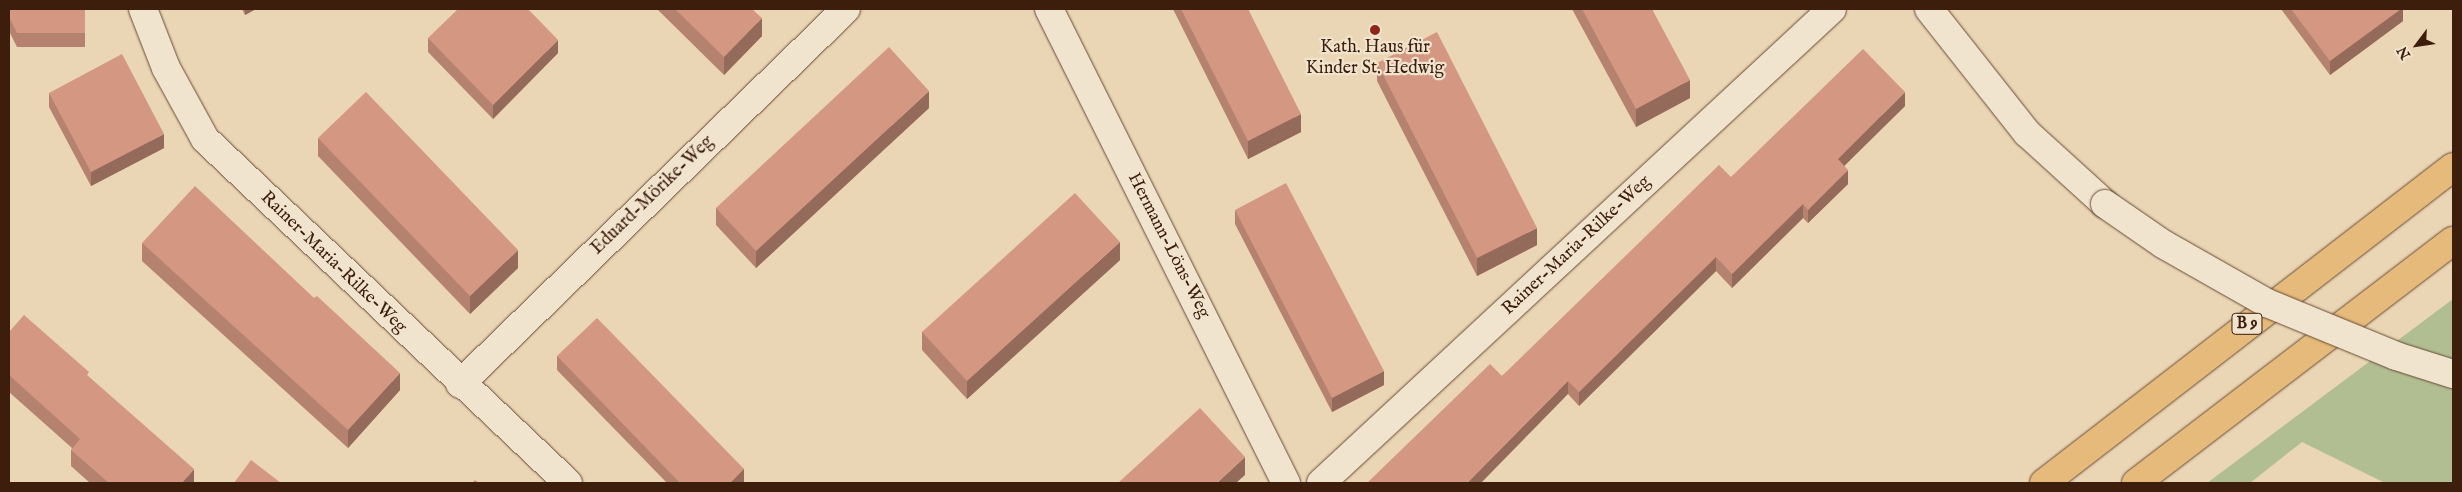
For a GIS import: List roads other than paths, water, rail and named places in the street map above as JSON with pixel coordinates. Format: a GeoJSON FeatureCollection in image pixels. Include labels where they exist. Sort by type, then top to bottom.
{"type":"FeatureCollection","features":[{"type":"Feature","properties":{"kind":"highway","name":"B 9"},"geometry":{"type":"LineString","coordinates":[[2044,483],[2453,167]]}},
{"type":"Feature","properties":{"kind":"highway"},"geometry":{"type":"LineString","coordinates":[[2136,483],[2453,241]]}},
{"type":"Feature","properties":{"kind":"street","name":"Rainer-Maria-Rilke-Weg"},"geometry":{"type":"LineString","coordinates":[[143,9],[166,68],[205,140],[460,384],[568,483]]}},
{"type":"Feature","properties":{"kind":"street","name":"Eduard-Mörike-Weg"},"geometry":{"type":"LineString","coordinates":[[460,384],[846,9]]}},
{"type":"Feature","properties":{"kind":"street","name":"Hermann-Löns-Weg"},"geometry":{"type":"LineString","coordinates":[[1049,9],[1286,483]]}},
{"type":"Feature","properties":{"kind":"street","name":"Rainer-Maria-Rilke-Weg"},"geometry":{"type":"LineString","coordinates":[[1321,483],[1832,9]]}},
{"type":"Feature","properties":{"kind":"street"},"geometry":{"type":"LineString","coordinates":[[1929,9],[2027,133],[2105,204],[2163,244],[2267,303],[2396,356],[2453,374]]}},
{"type":"Feature","properties":{"kind":"place","name":"Kath. Haus für Kinder St. Hedwig"},"geometry":{"type":"Point","coordinates":[1375,30]}}]}
